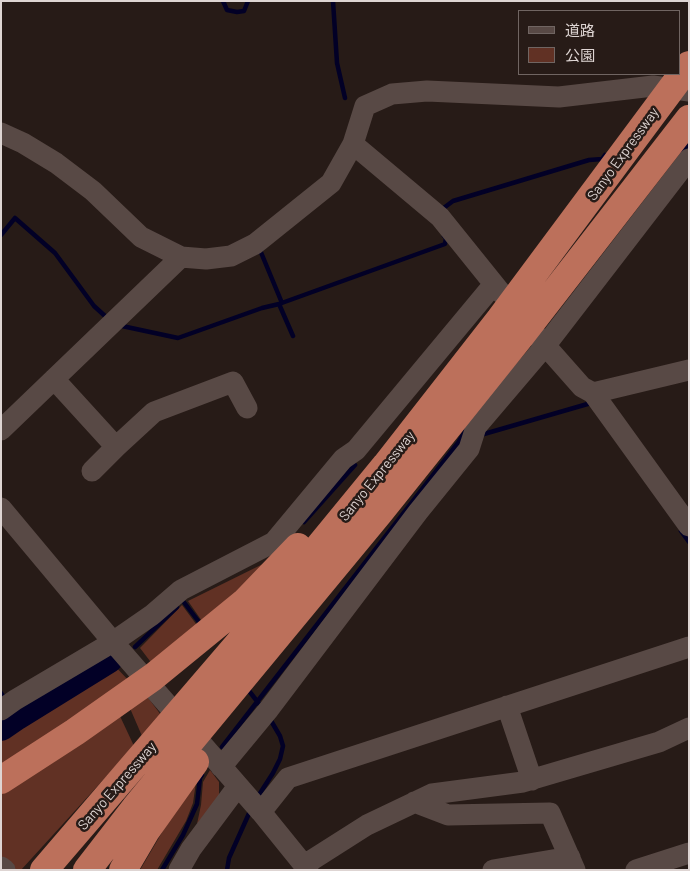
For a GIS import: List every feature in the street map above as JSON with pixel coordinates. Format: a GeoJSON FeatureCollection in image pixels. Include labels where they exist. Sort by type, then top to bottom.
{"type":"FeatureCollection","features":[{"type":"Feature","properties":{"kind":"highway","name":"Sanyo Expressway"},"geometry":{"type":"LineString","coordinates":[[44,870],[263,615],[386,465],[500,320],[689,65]]}},
{"type":"Feature","properties":{"kind":"highway","name":"Sanyo Expressway"},"geometry":{"type":"LineString","coordinates":[[87,870],[168,784],[379,513],[557,290],[689,119]]}},
{"type":"Feature","properties":{"kind":"highway"},"geometry":{"type":"LineString","coordinates":[[1,780],[153,678],[240,606],[337,506],[386,465]]}},
{"type":"Feature","properties":{"kind":"highway"},"geometry":{"type":"LineString","coordinates":[[123,870],[146,831],[168,784]]}},
{"type":"Feature","properties":{"kind":"street"},"geometry":{"type":"LineString","coordinates":[[1,133],[23,143],[64,169],[93,191],[141,237],[181,257],[206,259],[232,256],[255,244],[331,183],[353,144],[365,106],[392,94],[428,91],[559,97],[653,86],[689,91]]}},
{"type":"Feature","properties":{"kind":"street"},"geometry":{"type":"LineString","coordinates":[[353,144],[440,217],[545,346],[582,387],[593,393],[689,526]]}},
{"type":"Feature","properties":{"kind":"street"},"geometry":{"type":"LineString","coordinates":[[221,767],[269,709],[418,512],[469,449],[476,427],[545,346],[689,159]]}},
{"type":"Feature","properties":{"kind":"street"},"geometry":{"type":"LineString","coordinates":[[1,430],[181,257]]}},
{"type":"Feature","properties":{"kind":"street"},"geometry":{"type":"LineString","coordinates":[[1,710],[113,642],[152,615],[181,590],[274,542],[343,459],[356,450],[494,284]]}},
{"type":"Feature","properties":{"kind":"street"},"geometry":{"type":"LineString","coordinates":[[593,393],[689,370]]}},
{"type":"Feature","properties":{"kind":"street"},"geometry":{"type":"LineString","coordinates":[[54,379],[116,446]]}},
{"type":"Feature","properties":{"kind":"street"},"geometry":{"type":"LineString","coordinates":[[92,471],[116,446],[154,412],[233,382],[246,408]]}},
{"type":"Feature","properties":{"kind":"street"},"geometry":{"type":"LineString","coordinates":[[1,508],[306,868],[367,825],[432,794],[532,780],[659,742],[689,728]]}},
{"type":"Feature","properties":{"kind":"street"},"geometry":{"type":"LineString","coordinates":[[179,870],[191,849],[249,799],[288,778],[689,647]]}},
{"type":"Feature","properties":{"kind":"street"},"geometry":{"type":"LineString","coordinates":[[507,706],[532,780]]}},
{"type":"Feature","properties":{"kind":"street"},"geometry":{"type":"LineString","coordinates":[[414,802],[448,815],[550,813],[572,863],[493,870]]}},
{"type":"Feature","properties":{"kind":"street"},"geometry":{"type":"LineString","coordinates":[[636,870],[689,852]]}},
{"type":"Feature","properties":{"kind":"street"},"geometry":{"type":"LineString","coordinates":[[1,867],[5,870]]}},
{"type":"Feature","properties":{"kind":"green space"},"geometry":{"type":"Polygon","coordinates":[[[275,558],[204,624],[188,601],[275,558]]]}},
{"type":"Feature","properties":{"kind":"green space"},"geometry":{"type":"Polygon","coordinates":[[[182,605],[199,628],[153,665],[140,648],[182,605]]]}},
{"type":"Feature","properties":{"kind":"green space"},"geometry":{"type":"Polygon","coordinates":[[[113,664],[130,682],[1,765],[1,738],[30,717],[113,664]]]}},
{"type":"Feature","properties":{"kind":"green space"},"geometry":{"type":"Polygon","coordinates":[[[146,695],[161,715],[142,736],[129,706],[146,695]]]}},
{"type":"Feature","properties":{"kind":"green space"},"geometry":{"type":"Polygon","coordinates":[[[119,714],[134,746],[21,870],[10,870],[12,866],[1,856],[1,791],[119,714]]]}},
{"type":"Feature","properties":{"kind":"green space"},"geometry":{"type":"Polygon","coordinates":[[[210,770],[219,782],[219,797],[197,824],[203,782],[210,770]]]}},
{"type":"Feature","properties":{"kind":"green space"},"geometry":{"type":"Polygon","coordinates":[[[196,782],[193,803],[186,821],[157,870],[140,870],[167,824],[196,782]]]}},
{"type":"Feature","properties":{"kind":"waterway"},"geometry":{"type":"LineString","coordinates":[[223,1],[227,10],[237,12],[244,11],[248,1]]}},
{"type":"Feature","properties":{"kind":"waterway"},"geometry":{"type":"LineString","coordinates":[[333,1],[337,63],[345,98]]}},
{"type":"Feature","properties":{"kind":"waterway"},"geometry":{"type":"LineString","coordinates":[[682,153],[689,144]]}},
{"type":"Feature","properties":{"kind":"waterway"},"geometry":{"type":"LineString","coordinates":[[441,210],[453,201],[589,160],[602,159],[605,155]]}},
{"type":"Feature","properties":{"kind":"waterway"},"geometry":{"type":"LineString","coordinates":[[1,235],[15,218],[55,253],[94,306],[105,316]]}},
{"type":"Feature","properties":{"kind":"waterway"},"geometry":{"type":"LineString","coordinates":[[293,336],[279,304],[445,244],[446,238],[444,236]]}},
{"type":"Feature","properties":{"kind":"waterway"},"geometry":{"type":"LineString","coordinates":[[262,249],[260,250],[282,303]]}},
{"type":"Feature","properties":{"kind":"waterway"},"geometry":{"type":"LineString","coordinates":[[122,326],[178,338],[262,308],[279,304]]}},
{"type":"Feature","properties":{"kind":"waterway"},"geometry":{"type":"LineString","coordinates":[[484,434],[591,403]]}},
{"type":"Feature","properties":{"kind":"waterway"},"geometry":{"type":"LineString","coordinates":[[458,443],[466,430]]}},
{"type":"Feature","properties":{"kind":"waterway"},"geometry":{"type":"LineString","coordinates":[[222,747],[458,443],[461,442]]}},
{"type":"Feature","properties":{"kind":"waterway"},"geometry":{"type":"LineString","coordinates":[[304,522],[355,465]]}},
{"type":"Feature","properties":{"kind":"waterway"},"geometry":{"type":"LineString","coordinates":[[681,531],[689,542]]}},
{"type":"Feature","properties":{"kind":"waterway"},"geometry":{"type":"LineString","coordinates":[[183,601],[202,626]]}},
{"type":"Feature","properties":{"kind":"waterway"},"geometry":{"type":"LineString","coordinates":[[135,647],[177,607]]}},
{"type":"Feature","properties":{"kind":"waterway"},"geometry":{"type":"LineString","coordinates":[[1,727],[109,659]]}},
{"type":"Feature","properties":{"kind":"waterway"},"geometry":{"type":"LineString","coordinates":[[246,687],[260,705]]}},
{"type":"Feature","properties":{"kind":"waterway"},"geometry":{"type":"LineString","coordinates":[[1,693],[4,697]]}},
{"type":"Feature","properties":{"kind":"waterway"},"geometry":{"type":"LineString","coordinates":[[257,798],[273,773],[280,759],[283,746],[280,736],[270,719]]}},
{"type":"Feature","properties":{"kind":"waterway"},"geometry":{"type":"LineString","coordinates":[[162,870],[183,835],[197,804],[202,775]]}},
{"type":"Feature","properties":{"kind":"waterway"},"geometry":{"type":"LineString","coordinates":[[227,870],[229,858],[251,809]]}}]}
